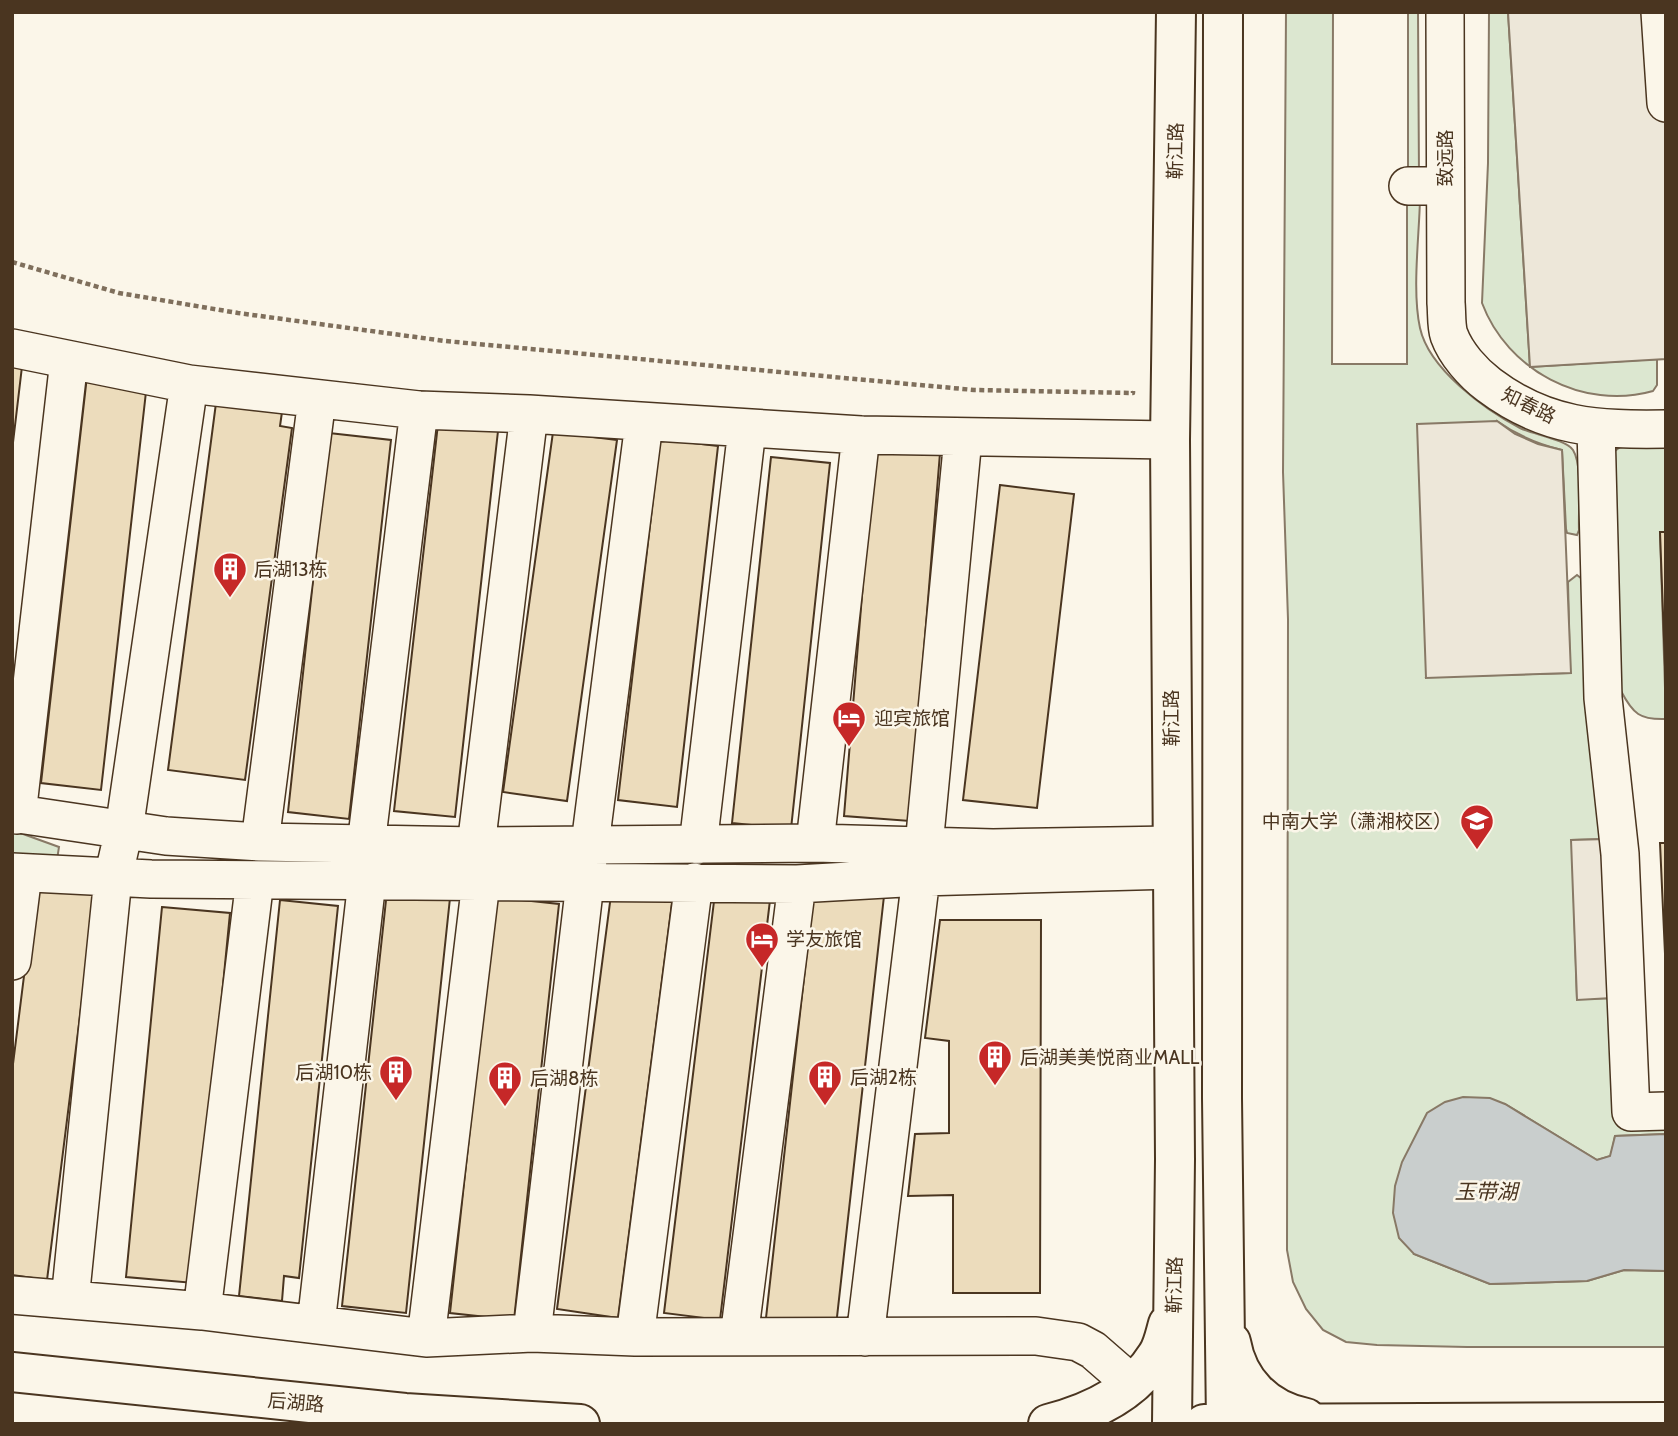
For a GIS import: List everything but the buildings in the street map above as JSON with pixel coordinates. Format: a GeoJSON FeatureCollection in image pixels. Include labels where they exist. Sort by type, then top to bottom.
{"type":"FeatureCollection","features":[{"type":"Feature","properties":{"kind":"main road","name":"靳江路"},"geometry":{"type":"LineString","coordinates":[[1172,1424],[1174,1287],[1171,440],[1176,12]]}},
{"type":"Feature","properties":{"kind":"main road"},"geometry":{"type":"LineString","coordinates":[[1223,12],[1226,1424]]}},
{"type":"Feature","properties":{"kind":"main road"},"geometry":{"type":"LineString","coordinates":[[1224,1285],[1234,1357],[1244,1379],[1266,1402],[1289,1415],[1357,1423]]}},
{"type":"Feature","properties":{"kind":"main road"},"geometry":{"type":"LineString","coordinates":[[1048,1424],[1082,1414],[1111,1400],[1139,1379],[1159,1353],[1168,1324],[1174,1287]]}},
{"type":"Feature","properties":{"kind":"main road","name":"后湖路"},"geometry":{"type":"LineString","coordinates":[[12,1372],[391,1411],[580,1424]]}},
{"type":"Feature","properties":{"kind":"main road"},"geometry":{"type":"LineString","coordinates":[[1204,1424],[1666,1422]]}},
{"type":"Feature","properties":{"kind":"street","name":"致远路"},"geometry":{"type":"LineString","coordinates":[[1445,12],[1446,303]]}},
{"type":"Feature","properties":{"kind":"street"},"geometry":{"type":"LineString","coordinates":[[1461,12],[1462,322],[1471,345],[1513,382],[1546,400],[1580,410],[1619,414],[1666,412]]}},
{"type":"Feature","properties":{"kind":"street"},"geometry":{"type":"LineString","coordinates":[[1660,12],[1666,103]]}},
{"type":"Feature","properties":{"kind":"street"},"geometry":{"type":"LineString","coordinates":[[1408,186],[1446,186]]}},
{"type":"Feature","properties":{"kind":"street","name":"知春路"},"geometry":{"type":"LineString","coordinates":[[1446,303],[1449,335],[1463,358],[1479,377],[1524,408],[1556,421],[1596,428],[1666,429]]}},
{"type":"Feature","properties":{"kind":"street"},"geometry":{"type":"LineString","coordinates":[[12,348],[189,384],[419,410],[530,414],[861,435],[964,439],[1171,440]]}},
{"type":"Feature","properties":{"kind":"street"},"geometry":{"type":"LineString","coordinates":[[69,360],[15,814],[124,830],[260,842],[476,846],[815,843],[922,861]]}},
{"type":"Feature","properties":{"kind":"street"},"geometry":{"type":"LineString","coordinates":[[70,1300],[113,878],[124,830],[189,384]]}},
{"type":"Feature","properties":{"kind":"street"},"geometry":{"type":"LineString","coordinates":[[260,842],[317,399]]}},
{"type":"Feature","properties":{"kind":"street"},"geometry":{"type":"LineString","coordinates":[[366,845],[419,410]]}},
{"type":"Feature","properties":{"kind":"street"},"geometry":{"type":"LineString","coordinates":[[476,846],[530,414]]}},
{"type":"Feature","properties":{"kind":"street"},"geometry":{"type":"LineString","coordinates":[[532,1333],[585,883],[645,423]]}},
{"type":"Feature","properties":{"kind":"street"},"geometry":{"type":"LineString","coordinates":[[1596,428],[1603,698],[1620,854],[1631,1112],[1666,1111]]}},
{"type":"Feature","properties":{"kind":"street"},"geometry":{"type":"LineString","coordinates":[[698,845],[747,429]]}},
{"type":"Feature","properties":{"kind":"street"},"geometry":{"type":"LineString","coordinates":[[815,843],[861,435]]}},
{"type":"Feature","properties":{"kind":"street"},"geometry":{"type":"LineString","coordinates":[[865,1337],[922,861],[964,439]]}},
{"type":"Feature","properties":{"kind":"street"},"geometry":{"type":"LineString","coordinates":[[12,961],[18,873],[113,878],[797,884],[993,848],[1172,858]]}},
{"type":"Feature","properties":{"kind":"street"},"geometry":{"type":"LineString","coordinates":[[202,1311],[255,880]]}},
{"type":"Feature","properties":{"kind":"street"},"geometry":{"type":"LineString","coordinates":[[316,1324],[366,881]]}},
{"type":"Feature","properties":{"kind":"street"},"geometry":{"type":"LineString","coordinates":[[426,1338],[481,882]]}},
{"type":"Feature","properties":{"kind":"street"},"geometry":{"type":"LineString","coordinates":[[635,1337],[694,882]]}},
{"type":"Feature","properties":{"kind":"street"},"geometry":{"type":"LineString","coordinates":[[739,1337],[797,884]]}},
{"type":"Feature","properties":{"kind":"street"},"geometry":{"type":"LineString","coordinates":[[12,1295],[202,1311],[426,1338],[532,1333],[635,1337],[1022,1335],[1078,1342],[1093,1350],[1132,1384]]}},
{"type":"Feature","properties":{"kind":"path"},"geometry":{"type":"LineString","coordinates":[[12,262],[119,293],[238,313],[445,341],[974,390],[1133,393],[1133,380]]}},
{"type":"Feature","properties":{"kind":"green space"},"geometry":{"type":"Polygon","coordinates":[[[1286,12],[1333,12],[1332,364],[1407,364],[1407,200],[1420,200],[1416,282],[1418,314],[1425,343],[1434,358],[1460,386],[1490,410],[1520,428],[1564,443],[1573,450],[1576,457],[1579,488],[1577,535],[1567,533],[1566,529],[1562,450],[1528,439],[1497,421],[1426,677],[1570,673],[1568,582],[1577,575],[1582,579],[1606,839],[1572,840],[1577,999],[1612,998],[1617,1114],[1666,1127],[1666,1134],[1615,1136],[1611,1156],[1597,1160],[1505,1104],[1414,1254],[1490,1284],[1587,1281],[1624,1270],[1666,1271],[1666,1347],[1467,1347],[1346,1342],[1323,1330],[1306,1309],[1293,1282],[1287,1250],[1288,619],[1283,472],[1286,12]]]}},
{"type":"Feature","properties":{"kind":"green space"},"geometry":{"type":"Polygon","coordinates":[[[1408,12],[1418,12],[1419,177],[1408,178],[1408,12]]]}},
{"type":"Feature","properties":{"kind":"green space"},"geometry":{"type":"Polygon","coordinates":[[[1489,12],[1508,12],[1530,366],[1509,348],[1482,303],[1488,163],[1489,12]]]}},
{"type":"Feature","properties":{"kind":"green space"},"geometry":{"type":"Polygon","coordinates":[[[1657,359],[1657,385],[1653,391],[1627,396],[1600,395],[1575,390],[1551,380],[1531,367],[1657,359]]]}},
{"type":"Feature","properties":{"kind":"green space"},"geometry":{"type":"Polygon","coordinates":[[[1666,445],[1666,532],[1660,532],[1666,719],[1657,719],[1638,714],[1621,691],[1615,451],[1620,447],[1666,445]]]}},
{"type":"Feature","properties":{"kind":"green space"},"geometry":{"type":"Polygon","coordinates":[[[12,830],[59,847],[56,866],[12,862],[12,830]]]}},
{"type":"Feature","properties":{"kind":"shaded area"},"geometry":{"type":"Polygon","coordinates":[[[1508,12],[1660,12],[1666,103],[1666,359],[1530,367],[1508,12]]]}},
{"type":"Feature","properties":{"kind":"shaded area"},"geometry":{"type":"Polygon","coordinates":[[[1497,421],[1515,434],[1562,450],[1571,673],[1426,678],[1417,424],[1497,421]]]}},
{"type":"Feature","properties":{"kind":"shaded area"},"geometry":{"type":"Polygon","coordinates":[[[1606,839],[1612,998],[1577,1000],[1571,840],[1606,839]]]}},
{"type":"Feature","properties":{"kind":"water","name":"玉带湖"},"geometry":{"type":"Polygon","coordinates":[[[1463,1097],[1490,1098],[1505,1104],[1597,1160],[1610,1156],[1615,1136],[1666,1134],[1666,1271],[1624,1270],[1587,1281],[1490,1284],[1414,1254],[1399,1238],[1393,1213],[1395,1186],[1402,1162],[1427,1113],[1445,1102],[1463,1097]]]}},
{"type":"Feature","properties":{"kind":"place","name":"后湖13栋"},"geometry":{"type":"Point","coordinates":[230,599]}},
{"type":"Feature","properties":{"kind":"place","name":"迎宾旅馆"},"geometry":{"type":"Point","coordinates":[849,748]}},
{"type":"Feature","properties":{"kind":"place","name":"中南大学（潇湘校区）"},"geometry":{"type":"Point","coordinates":[1477,851]}},
{"type":"Feature","properties":{"kind":"place","name":"学友旅馆"},"geometry":{"type":"Point","coordinates":[762,969]}},
{"type":"Feature","properties":{"kind":"place","name":"后湖美美悦商业MALL"},"geometry":{"type":"Point","coordinates":[995,1087]}},
{"type":"Feature","properties":{"kind":"place","name":"后湖10栋"},"geometry":{"type":"Point","coordinates":[396,1102]}},
{"type":"Feature","properties":{"kind":"place","name":"后湖2栋"},"geometry":{"type":"Point","coordinates":[825,1107]}},
{"type":"Feature","properties":{"kind":"place","name":"后湖8栋"},"geometry":{"type":"Point","coordinates":[505,1108]}}]}
